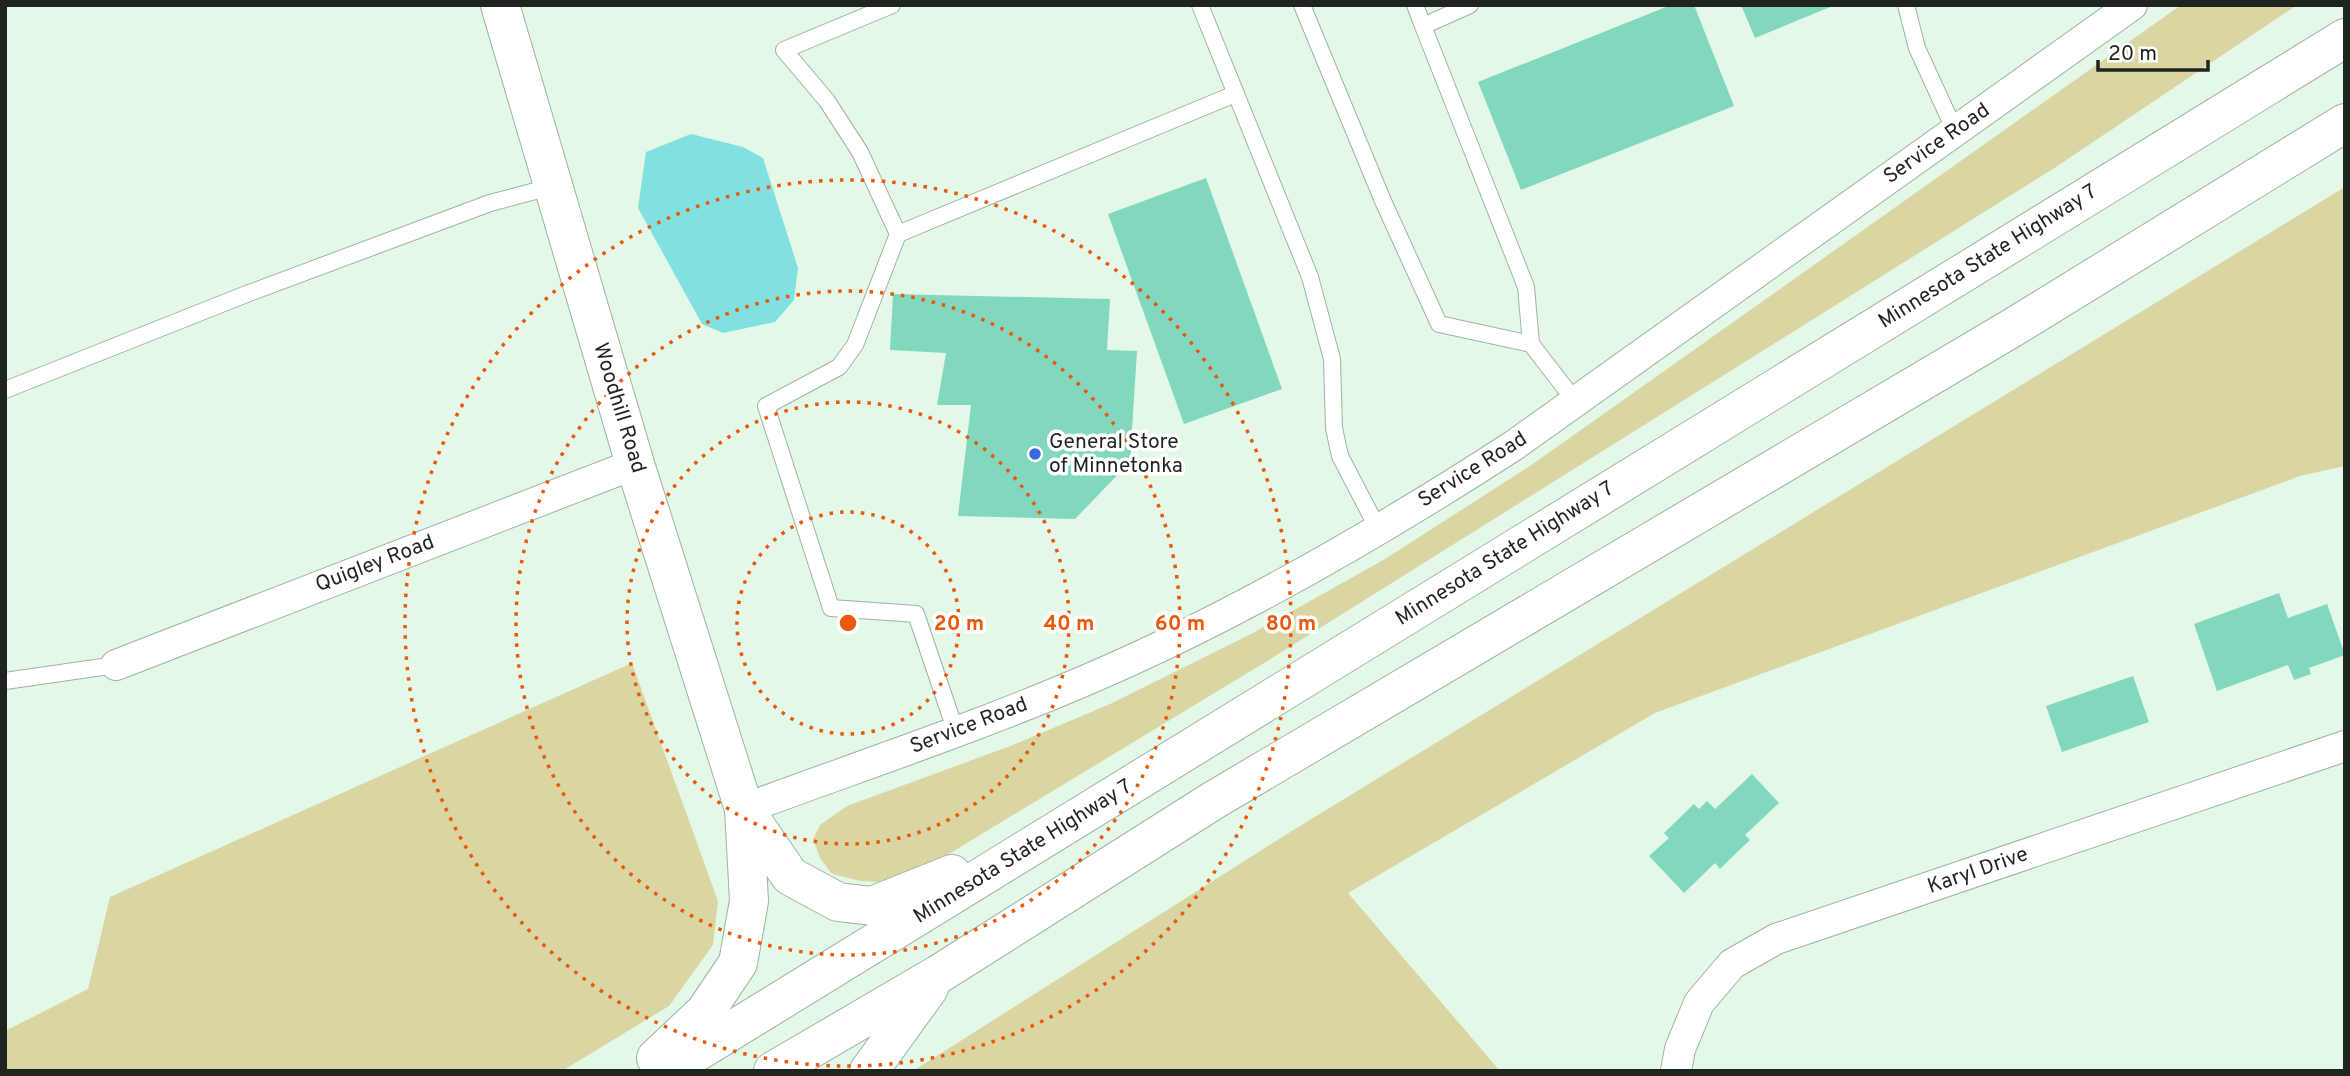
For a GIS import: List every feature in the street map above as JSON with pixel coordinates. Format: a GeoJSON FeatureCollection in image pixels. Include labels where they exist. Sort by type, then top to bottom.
{"type":"FeatureCollection","features":[{"type":"Feature","properties":{"kind":"main road","name":"Woodhill Road"},"geometry":{"type":"LineString","coordinates":[[500,5],[635,464],[744,808]]}},
{"type":"Feature","properties":{"kind":"main road","name":"Minnesota State Highway 7"},"geometry":{"type":"LineString","coordinates":[[666,1071],[2345,38]]}},
{"type":"Feature","properties":{"kind":"main road"},"geometry":{"type":"LineString","coordinates":[[774,1071],[939,974],[1214,800],[2011,328],[2345,123]]}},
{"type":"Feature","properties":{"kind":"main road"},"geometry":{"type":"LineString","coordinates":[[744,808],[790,876],[838,902],[872,906],[1063,827]]}},
{"type":"Feature","properties":{"kind":"main road"},"geometry":{"type":"LineString","coordinates":[[642,1071],[705,1012],[738,963],[749,901],[744,808]]}},
{"type":"Feature","properties":{"kind":"main road"},"geometry":{"type":"LineString","coordinates":[[869,1071],[939,974]]}},
{"type":"Feature","properties":{"kind":"street","name":"Service Road"},"geometry":{"type":"LineString","coordinates":[[744,808],[956,732],[1092,678],[1196,628],[1378,529],[1501,454],[2132,5]]}},
{"type":"Feature","properties":{"kind":"street","name":"Quigley Road"},"geometry":{"type":"LineString","coordinates":[[116,665],[635,464]]}},
{"type":"Feature","properties":{"kind":"street","name":"Karyl Drive"},"geometry":{"type":"LineString","coordinates":[[1676,1071],[1680,1049],[1699,1003],[1731,964],[1776,939],[2345,746]]}},
{"type":"Feature","properties":{"kind":"lane"},"geometry":{"type":"LineString","coordinates":[[892,5],[784,50],[827,101],[860,152],[898,234],[855,345],[839,367],[766,406],[831,608],[916,614],[956,732]]}},
{"type":"Feature","properties":{"kind":"lane"},"geometry":{"type":"LineString","coordinates":[[1200,5],[1310,277],[1332,359],[1334,428],[1340,456],[1378,529]]}},
{"type":"Feature","properties":{"kind":"lane"},"geometry":{"type":"LineString","coordinates":[[1302,5],[1383,201],[1439,324],[1531,344]]}},
{"type":"Feature","properties":{"kind":"lane"},"geometry":{"type":"LineString","coordinates":[[1415,5],[1527,287],[1531,344],[1575,401]]}},
{"type":"Feature","properties":{"kind":"lane"},"geometry":{"type":"LineString","coordinates":[[1423,26],[1470,5]]}},
{"type":"Feature","properties":{"kind":"lane"},"geometry":{"type":"LineString","coordinates":[[1906,5],[1917,48],[1955,131]]}},
{"type":"Feature","properties":{"kind":"lane"},"geometry":{"type":"LineString","coordinates":[[898,234],[1235,94]]}},
{"type":"Feature","properties":{"kind":"lane"},"geometry":{"type":"LineString","coordinates":[[5,390],[244,295],[490,203],[554,186]]}},
{"type":"Feature","properties":{"kind":"lane"},"geometry":{"type":"LineString","coordinates":[[5,681],[116,665]]}},
{"type":"Feature","properties":{"kind":"shaded area"},"geometry":{"type":"Polygon","coordinates":[[[2181,5],[2297,5],[2056,167],[1269,660],[919,872],[892,883],[860,881],[832,874],[820,858],[813,839],[820,825],[847,806],[1013,745],[1110,704],[1253,633],[1385,559],[1530,466],[2181,5]]]}},
{"type":"Feature","properties":{"kind":"shaded area"},"geometry":{"type":"Polygon","coordinates":[[[2345,187],[2345,466],[2300,476],[1655,713],[1348,893],[1500,1071],[913,1071],[1295,829],[2345,187]]]}},
{"type":"Feature","properties":{"kind":"shaded area"},"geometry":{"type":"Polygon","coordinates":[[[632,663],[718,901],[713,945],[669,1006],[562,1071],[5,1071],[5,1031],[88,989],[110,897],[632,663]]]}},
{"type":"Feature","properties":{"kind":"water"},"geometry":{"type":"Polygon","coordinates":[[[691,134],[743,147],[763,158],[798,268],[794,300],[775,322],[723,333],[702,324],[638,208],[646,152],[691,134]]]}},
{"type":"Feature","properties":{"kind":"building"},"geometry":{"type":"Polygon","coordinates":[[[1671,5],[1694,5],[1734,106],[1521,190],[1478,82],[1671,5]]]}},
{"type":"Feature","properties":{"kind":"building"},"geometry":{"type":"Polygon","coordinates":[[[1741,5],[1835,5],[1755,38],[1741,5]]]}},
{"type":"Feature","properties":{"kind":"building"},"geometry":{"type":"Polygon","coordinates":[[[1206,178],[1282,389],[1184,424],[1108,214],[1206,178]]]}},
{"type":"Feature","properties":{"kind":"building"},"geometry":{"type":"Polygon","coordinates":[[[893,294],[1110,299],[1107,350],[1137,351],[1130,462],[1075,519],[958,516],[971,405],[937,405],[946,353],[890,350],[893,294]]]}},
{"type":"Feature","properties":{"kind":"building"},"geometry":{"type":"Polygon","coordinates":[[[2279,593],[2288,618],[2327,604],[2345,655],[2309,668],[2311,674],[2294,680],[2288,665],[2217,691],[2194,624],[2279,593]]]}},
{"type":"Feature","properties":{"kind":"building"},"geometry":{"type":"Polygon","coordinates":[[[2133,676],[2149,722],[2062,752],[2046,706],[2133,676]]]}},
{"type":"Feature","properties":{"kind":"building"},"geometry":{"type":"Polygon","coordinates":[[[1752,774],[1779,803],[1745,835],[1750,840],[1720,869],[1715,863],[1684,893],[1649,856],[1669,838],[1664,833],[1694,804],[1699,809],[1707,801],[1715,809],[1752,774]]]}},
{"type":"Feature","properties":{"kind":"place","name":"General Store of Minnetonka"},"geometry":{"type":"Point","coordinates":[1035,454]}}]}
